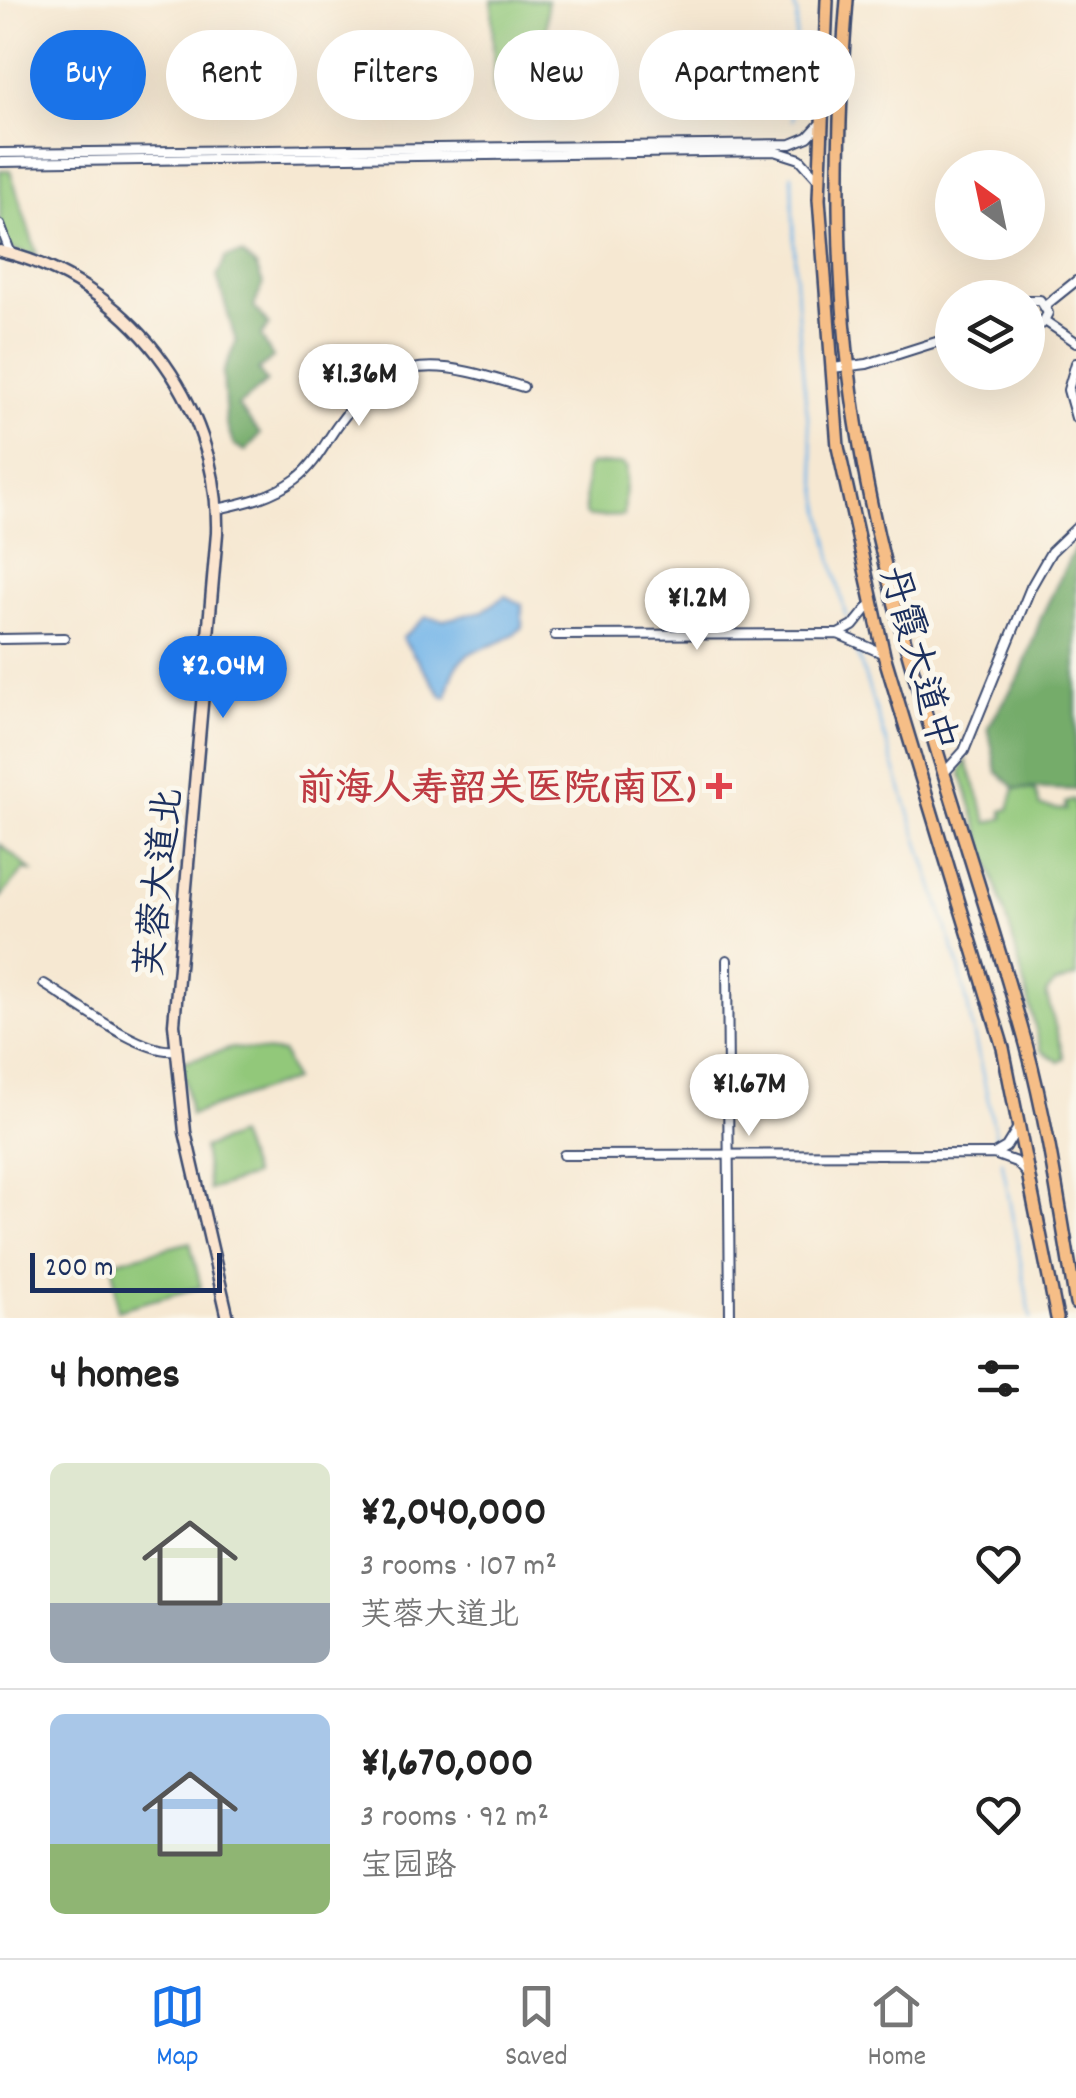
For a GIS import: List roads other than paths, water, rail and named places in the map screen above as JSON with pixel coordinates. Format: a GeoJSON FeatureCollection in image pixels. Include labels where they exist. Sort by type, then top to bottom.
{"type":"FeatureCollection","features":[{"type":"Feature","properties":{"kind":"main road","name":"丹霞大道中"},"geometry":{"type":"LineString","coordinates":[[827,0],[818,180],[829,368],[838,447],[884,655],[981,964],[1020,1123],[1057,1318]]}},
{"type":"Feature","properties":{"kind":"main road","name":"丹霞大道中"},"geometry":{"type":"LineString","coordinates":[[847,0],[839,199],[859,442],[888,587],[1027,1050],[1076,1304]]}},
{"type":"Feature","properties":{"kind":"main road","name":"芙蓉大道北"},"geometry":{"type":"LineString","coordinates":[[6,252],[99,293],[154,347],[198,430],[217,509],[198,782],[175,992],[175,1050],[185,1132],[228,1318]]}},
{"type":"Feature","properties":{"kind":"street"},"geometry":{"type":"LineString","coordinates":[[0,153],[784,144],[802,141],[819,125]]}},
{"type":"Feature","properties":{"kind":"street"},"geometry":{"type":"LineString","coordinates":[[0,162],[775,152],[800,159],[818,180]]}},
{"type":"Feature","properties":{"kind":"street"},"geometry":{"type":"LineString","coordinates":[[0,225],[6,252]]}},
{"type":"Feature","properties":{"kind":"street"},"geometry":{"type":"LineString","coordinates":[[1076,282],[1046,306],[1045,321],[1076,342]]}},
{"type":"Feature","properties":{"kind":"street"},"geometry":{"type":"LineString","coordinates":[[829,368],[850,366],[935,342]]}},
{"type":"Feature","properties":{"kind":"street"},"geometry":{"type":"LineString","coordinates":[[1076,363],[1068,390],[1076,418]]}},
{"type":"Feature","properties":{"kind":"street"},"geometry":{"type":"LineString","coordinates":[[217,509],[260,499],[297,478],[322,453],[362,393],[388,374],[449,369],[522,387]]}},
{"type":"Feature","properties":{"kind":"street"},"geometry":{"type":"LineString","coordinates":[[944,773],[964,751],[1042,567],[1076,528]]}},
{"type":"Feature","properties":{"kind":"street"},"geometry":{"type":"LineString","coordinates":[[838,634],[854,626],[870,604]]}},
{"type":"Feature","properties":{"kind":"street"},"geometry":{"type":"LineString","coordinates":[[556,634],[838,634],[884,655]]}},
{"type":"Feature","properties":{"kind":"street"},"geometry":{"type":"LineString","coordinates":[[0,639],[64,638]]}},
{"type":"Feature","properties":{"kind":"street"},"geometry":{"type":"LineString","coordinates":[[727,960],[730,1318]]}},
{"type":"Feature","properties":{"kind":"street"},"geometry":{"type":"LineString","coordinates":[[44,984],[142,1043],[163,1052],[175,1050]]}},
{"type":"Feature","properties":{"kind":"street"},"geometry":{"type":"LineString","coordinates":[[994,1154],[1006,1147],[1020,1123]]}},
{"type":"Feature","properties":{"kind":"street"},"geometry":{"type":"LineString","coordinates":[[564,1154],[994,1154],[1016,1162],[1031,1178]]}},
{"type":"Feature","properties":{"kind":"water"},"geometry":{"type":"Polygon","coordinates":[[[505,596],[522,604],[522,627],[466,656],[458,664],[447,697],[443,697],[402,638],[426,617],[444,620],[483,611],[505,596]]]}},
{"type":"Feature","properties":{"kind":"waterway"},"geometry":{"type":"LineString","coordinates":[[793,0],[796,30]]}},
{"type":"Feature","properties":{"kind":"waterway"},"geometry":{"type":"LineString","coordinates":[[792,174],[805,396],[821,507],[846,616]]}},
{"type":"Feature","properties":{"kind":"waterway"},"geometry":{"type":"LineString","coordinates":[[855,646],[959,966],[997,1141]]}},
{"type":"Feature","properties":{"kind":"waterway"},"geometry":{"type":"LineString","coordinates":[[1002,1161],[1031,1318]]}},
{"type":"Feature","properties":{"kind":"place","name":"前海人寿韶关医院(南区)"},"geometry":{"type":"Point","coordinates":[719,786]}}]}
